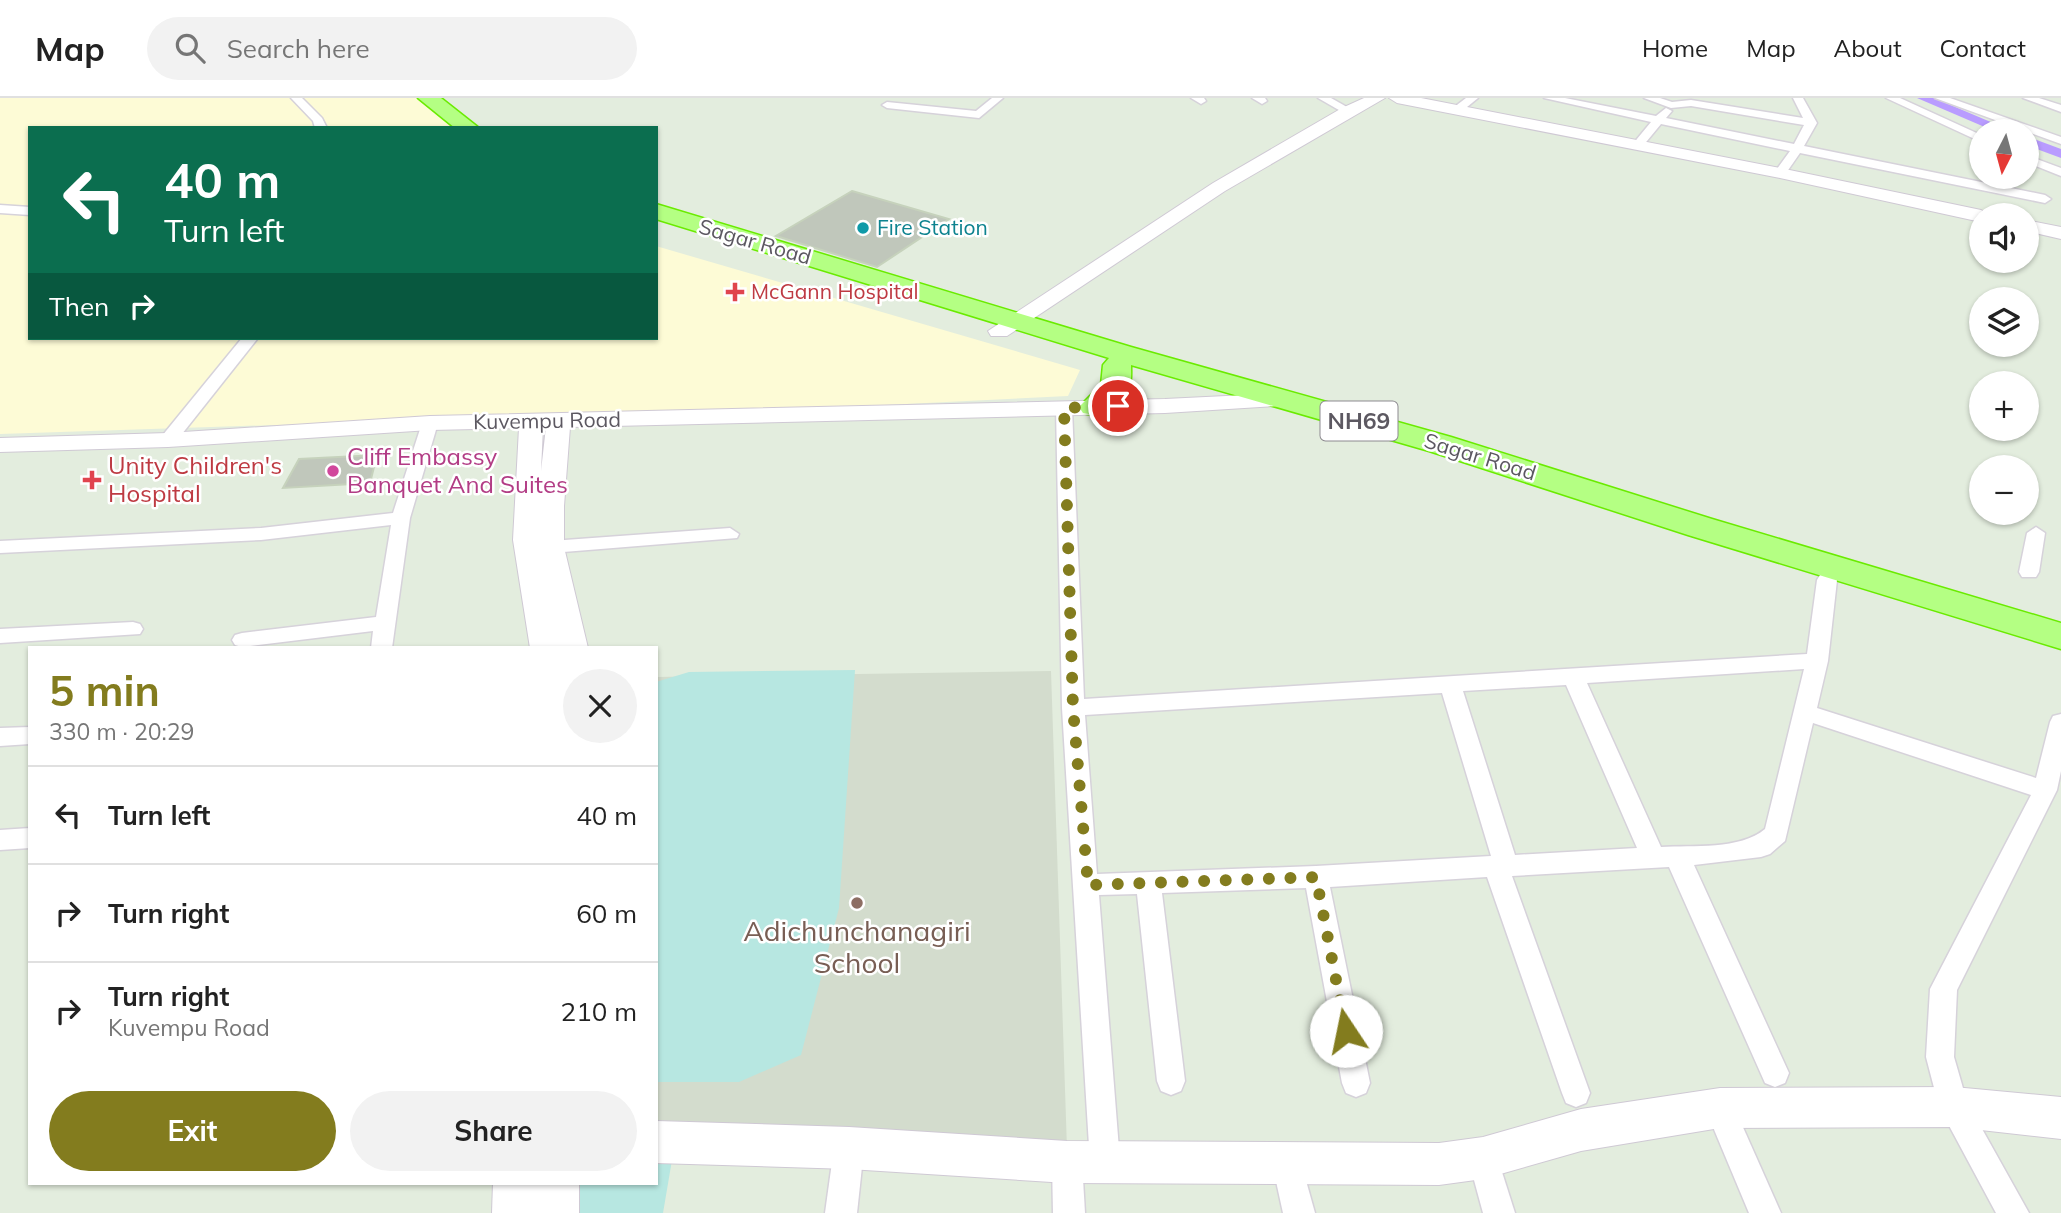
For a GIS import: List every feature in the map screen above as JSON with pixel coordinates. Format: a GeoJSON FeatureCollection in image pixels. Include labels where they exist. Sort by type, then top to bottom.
{"type":"FeatureCollection","features":[{"type":"Feature","properties":{"kind":"highway"},"geometry":{"type":"LineString","coordinates":[[428,98],[478,124]]}},
{"type":"Feature","properties":{"kind":"highway"},"geometry":{"type":"LineString","coordinates":[[458,98],[478,124]]}},
{"type":"Feature","properties":{"kind":"highway","name":"Sagar Road"},"geometry":{"type":"LineString","coordinates":[[658,212],[1117,365],[1255,402],[2061,650]]}},
{"type":"Feature","properties":{"kind":"highway","name":"Sagar Road"},"geometry":{"type":"LineString","coordinates":[[658,231],[728,254],[1286,400],[1440,444],[1700,527],[2061,635]]}},
{"type":"Feature","properties":{"kind":"highway"},"geometry":{"type":"LineString","coordinates":[[1094,407],[1115,387],[1117,365]]}},
{"type":"Feature","properties":{"kind":"street"},"geometry":{"type":"LineString","coordinates":[[296,98],[318,120],[320,126]]}},
{"type":"Feature","properties":{"kind":"street"},"geometry":{"type":"LineString","coordinates":[[887,105],[979,115],[998,98]]}},
{"type":"Feature","properties":{"kind":"street"},"geometry":{"type":"LineString","coordinates":[[1323,98],[1348,111]]}},
{"type":"Feature","properties":{"kind":"street"},"geometry":{"type":"LineString","coordinates":[[1006,326],[1219,187],[1348,111],[1377,98]]}},
{"type":"Feature","properties":{"kind":"street"},"geometry":{"type":"LineString","coordinates":[[1397,98],[1780,173],[1969,213]]}},
{"type":"Feature","properties":{"kind":"street"},"geometry":{"type":"LineString","coordinates":[[1457,110],[1473,98]]}},
{"type":"Feature","properties":{"kind":"street"},"geometry":{"type":"LineString","coordinates":[[1549,98],[2045,199]]}},
{"type":"Feature","properties":{"kind":"street"},"geometry":{"type":"LineString","coordinates":[[1649,98],[1671,105]]}},
{"type":"Feature","properties":{"kind":"street"},"geometry":{"type":"LineString","coordinates":[[1798,98],[1811,123]]}},
{"type":"Feature","properties":{"kind":"street"},"geometry":{"type":"LineString","coordinates":[[1891,98],[1969,134]]}},
{"type":"Feature","properties":{"kind":"street"},"geometry":{"type":"LineString","coordinates":[[1940,98],[2061,141]]}},
{"type":"Feature","properties":{"kind":"street"},"geometry":{"type":"LineString","coordinates":[[2028,98],[2061,109]]}},
{"type":"Feature","properties":{"kind":"street"},"geometry":{"type":"LineString","coordinates":[[1638,145],[1671,105],[1682,102],[1725,103],[1811,123]]}},
{"type":"Feature","properties":{"kind":"street"},"geometry":{"type":"LineString","coordinates":[[1780,173],[1811,123]]}},
{"type":"Feature","properties":{"kind":"street"},"geometry":{"type":"LineString","coordinates":[[2039,163],[2061,172]]}},
{"type":"Feature","properties":{"kind":"street"},"geometry":{"type":"LineString","coordinates":[[0,209],[28,211]]}},
{"type":"Feature","properties":{"kind":"street"},"geometry":{"type":"LineString","coordinates":[[2039,229],[2061,233]]}},
{"type":"Feature","properties":{"kind":"street"},"geometry":{"type":"LineString","coordinates":[[169,440],[248,340]]}},
{"type":"Feature","properties":{"kind":"street","name":"Kuvempu Road"},"geometry":{"type":"LineString","coordinates":[[0,445],[169,440],[430,423],[558,422],[1286,400]]}},
{"type":"Feature","properties":{"kind":"street"},"geometry":{"type":"LineString","coordinates":[[1064,408],[1073,708],[1088,885],[1086,1162],[1069,1213]]}},
{"type":"Feature","properties":{"kind":"street"},"geometry":{"type":"LineString","coordinates":[[531,422],[526,540],[545,646]]}},
{"type":"Feature","properties":{"kind":"street"},"geometry":{"type":"LineString","coordinates":[[558,422],[551,506],[551,547],[573,646]]}},
{"type":"Feature","properties":{"kind":"street"},"geometry":{"type":"LineString","coordinates":[[381,646],[401,518],[430,423]]}},
{"type":"Feature","properties":{"kind":"street"},"geometry":{"type":"LineString","coordinates":[[0,547],[261,534],[401,518]]}},
{"type":"Feature","properties":{"kind":"street"},"geometry":{"type":"LineString","coordinates":[[2029,572],[2036,533]]}},
{"type":"Feature","properties":{"kind":"street"},"geometry":{"type":"LineString","coordinates":[[551,547],[730,534]]}},
{"type":"Feature","properties":{"kind":"street"},"geometry":{"type":"LineString","coordinates":[[1088,885],[1316,877],[1726,853],[1761,847],[1776,834],[1817,661],[1827,580]]}},
{"type":"Feature","properties":{"kind":"street"},"geometry":{"type":"LineString","coordinates":[[242,640],[383,623]]}},
{"type":"Feature","properties":{"kind":"street"},"geometry":{"type":"LineString","coordinates":[[0,636],[133,629]]}},
{"type":"Feature","properties":{"kind":"street"},"geometry":{"type":"LineString","coordinates":[[1073,708],[1817,661]]}},
{"type":"Feature","properties":{"kind":"street"},"geometry":{"type":"LineString","coordinates":[[1573,676],[1775,1073]]}},
{"type":"Feature","properties":{"kind":"street"},"geometry":{"type":"LineString","coordinates":[[1450,684],[1501,866],[1576,1093]]}},
{"type":"Feature","properties":{"kind":"street"},"geometry":{"type":"LineString","coordinates":[[1804,712],[2045,790]]}},
{"type":"Feature","properties":{"kind":"street"},"geometry":{"type":"LineString","coordinates":[[2013,1213],[1954,1107],[1940,1057],[1944,989],[2045,790],[2061,722]]}},
{"type":"Feature","properties":{"kind":"street"},"geometry":{"type":"LineString","coordinates":[[0,737],[28,735]]}},
{"type":"Feature","properties":{"kind":"street"},"geometry":{"type":"LineString","coordinates":[[0,840],[28,838]]}},
{"type":"Feature","properties":{"kind":"street"},"geometry":{"type":"LineString","coordinates":[[1316,877],[1356,1083]]}},
{"type":"Feature","properties":{"kind":"street"},"geometry":{"type":"LineString","coordinates":[[1148,883],[1171,1082]]}},
{"type":"Feature","properties":{"kind":"street"},"geometry":{"type":"LineString","coordinates":[[658,1143],[849,1148],[1086,1162],[1439,1164],[1483,1158],[1581,1130],[1720,1108],[1954,1107],[2061,1118]]}},
{"type":"Feature","properties":{"kind":"street"},"geometry":{"type":"LineString","coordinates":[[1720,1108],[1765,1213]]}},
{"type":"Feature","properties":{"kind":"street"},"geometry":{"type":"LineString","coordinates":[[841,1213],[849,1148]]}},
{"type":"Feature","properties":{"kind":"street"},"geometry":{"type":"LineString","coordinates":[[1483,1158],[1499,1213]]}},
{"type":"Feature","properties":{"kind":"street"},"geometry":{"type":"LineString","coordinates":[[1287,1163],[1299,1213]]}},
{"type":"Feature","properties":{"kind":"street"},"geometry":{"type":"LineString","coordinates":[[514,1213],[515,1185]]}},
{"type":"Feature","properties":{"kind":"street"},"geometry":{"type":"LineString","coordinates":[[557,1185],[557,1213]]}},
{"type":"Feature","properties":{"kind":"shaded area","name":"McGann Hospital"},"geometry":{"type":"Polygon","coordinates":[[[0,98],[420,98],[458,126],[28,126],[28,340],[658,340],[658,247],[1080,370],[1068,396],[885,405],[0,434],[0,98]]]}},
{"type":"Feature","properties":{"kind":"shaded area"},"geometry":{"type":"Polygon","coordinates":[[[855,670],[839,908],[801,1055],[739,1082],[658,1082],[658,681],[689,672],[855,670]]]}},
{"type":"Feature","properties":{"kind":"shaded area","name":"Adichunchanagiri School"},"geometry":{"type":"Polygon","coordinates":[[[1051,671],[1067,1149],[658,1128],[658,677],[1051,671]]]}},
{"type":"Feature","properties":{"kind":"shaded area"},"geometry":{"type":"Polygon","coordinates":[[[658,1159],[672,1160],[663,1213],[580,1213],[580,1185],[658,1185],[658,1159]]]}},
{"type":"Feature","properties":{"kind":"building","name":"Fire Station"},"geometry":{"type":"Polygon","coordinates":[[[852,191],[949,219],[877,267],[776,236],[852,191]]]}},
{"type":"Feature","properties":{"kind":"building","name":"Cliff Embassy Banquet And Suites"},"geometry":{"type":"Polygon","coordinates":[[[377,455],[370,483],[283,488],[299,459],[377,455]]]}},
{"type":"Feature","properties":{"kind":"waterway"},"geometry":{"type":"LineString","coordinates":[[1923,98],[1975,119]]}},
{"type":"Feature","properties":{"kind":"waterway"},"geometry":{"type":"LineString","coordinates":[[2039,145],[2061,154]]}},
{"type":"Feature","properties":{"kind":"place","name":"Fire Station"},"geometry":{"type":"Point","coordinates":[863,228]}},
{"type":"Feature","properties":{"kind":"place","name":"McGann Hospital"},"geometry":{"type":"Point","coordinates":[735,292]}},
{"type":"Feature","properties":{"kind":"place","name":"Cliff Embassy Banquet And Suites"},"geometry":{"type":"Point","coordinates":[333,471]}},
{"type":"Feature","properties":{"kind":"place","name":"Unity Children's Hospital"},"geometry":{"type":"Point","coordinates":[92,480]}},
{"type":"Feature","properties":{"kind":"place","name":"Adichunchanagiri School"},"geometry":{"type":"Point","coordinates":[857,903]}},
{"type":"Feature","properties":{"kind":"route"},"geometry":{"type":"LineString","coordinates":[[1118,406],[1064,408],[1073,708],[1088,885],[1316,877],[1346,1031]]}}]}
